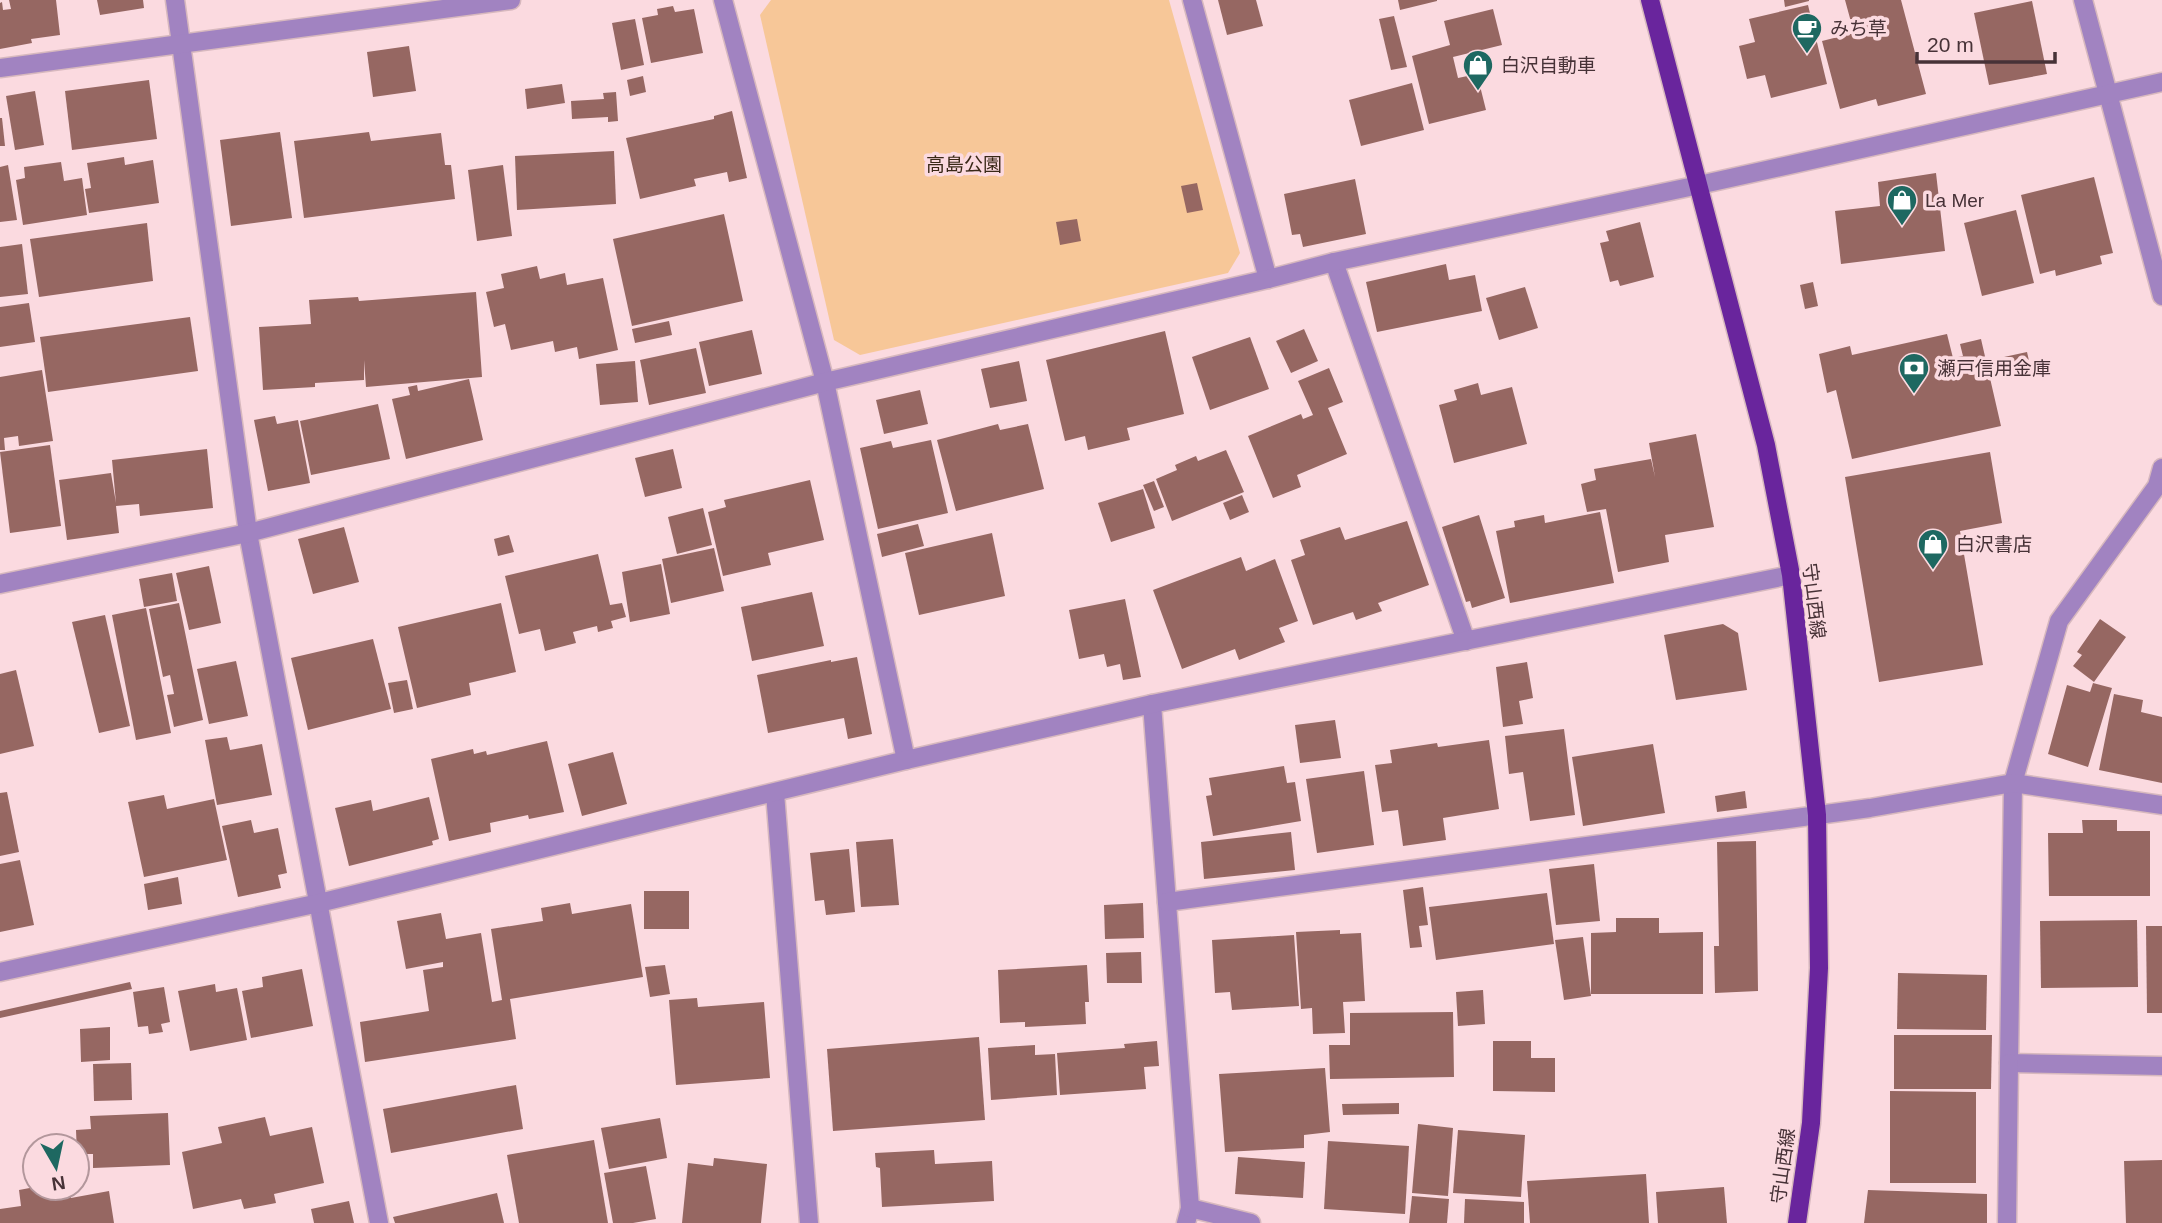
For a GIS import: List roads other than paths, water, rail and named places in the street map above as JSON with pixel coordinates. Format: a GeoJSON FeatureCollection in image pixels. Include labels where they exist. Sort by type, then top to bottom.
{"type":"FeatureCollection","features":[{"type":"Feature","properties":{"kind":"main road","name":"守山西線"},"geometry":{"type":"LineString","coordinates":[[1650,0],[1766,445],[1791,575],[1817,815],[1819,968],[1811,1123],[1797,1223]]}},
{"type":"Feature","properties":{"kind":"street"},"geometry":{"type":"LineString","coordinates":[[175,0],[248,533],[379,1223]]}},
{"type":"Feature","properties":{"kind":"street"},"geometry":{"type":"LineString","coordinates":[[0,68],[511,0]]}},
{"type":"Feature","properties":{"kind":"street"},"geometry":{"type":"LineString","coordinates":[[723,0],[825,382],[906,760]]}},
{"type":"Feature","properties":{"kind":"street"},"geometry":{"type":"LineString","coordinates":[[1192,0],[1268,279]]}},
{"type":"Feature","properties":{"kind":"street"},"geometry":{"type":"LineString","coordinates":[[2083,0],[2162,296]]}},
{"type":"Feature","properties":{"kind":"street"},"geometry":{"type":"LineString","coordinates":[[0,584],[248,533],[825,382],[1334,262],[1699,185],[2162,82]]}},
{"type":"Feature","properties":{"kind":"street"},"geometry":{"type":"LineString","coordinates":[[1334,262],[1466,641]]}},
{"type":"Feature","properties":{"kind":"street"},"geometry":{"type":"LineString","coordinates":[[2007,1223],[2013,783],[2059,621],[2157,486],[2162,468]]}},
{"type":"Feature","properties":{"kind":"street"},"geometry":{"type":"LineString","coordinates":[[0,972],[319,903],[906,760],[1152,704],[1791,575]]}},
{"type":"Feature","properties":{"kind":"street"},"geometry":{"type":"LineString","coordinates":[[1152,704],[1188,1216],[1251,1223]]}},
{"type":"Feature","properties":{"kind":"street"},"geometry":{"type":"LineString","coordinates":[[1167,902],[1870,808],[2013,783],[2162,805]]}},
{"type":"Feature","properties":{"kind":"street"},"geometry":{"type":"LineString","coordinates":[[775,793],[809,1223]]}},
{"type":"Feature","properties":{"kind":"street"},"geometry":{"type":"LineString","coordinates":[[2009,1062],[2162,1066]]}},
{"type":"Feature","properties":{"kind":"place","name":"みち草"},"geometry":{"type":"Point","coordinates":[1807,55]}},
{"type":"Feature","properties":{"kind":"place","name":"白沢自動車"},"geometry":{"type":"Point","coordinates":[1478,92]}},
{"type":"Feature","properties":{"kind":"place","name":"La Mer"},"geometry":{"type":"Point","coordinates":[1902,227]}},
{"type":"Feature","properties":{"kind":"place","name":"瀬戸信用金庫"},"geometry":{"type":"Point","coordinates":[1914,395]}},
{"type":"Feature","properties":{"kind":"place","name":"白沢書店"},"geometry":{"type":"Point","coordinates":[1933,571]}},
{"type":"Feature","properties":{"kind":"park label","name":"高島公園"},"geometry":{"type":"Point","coordinates":[964,164]}}]}
